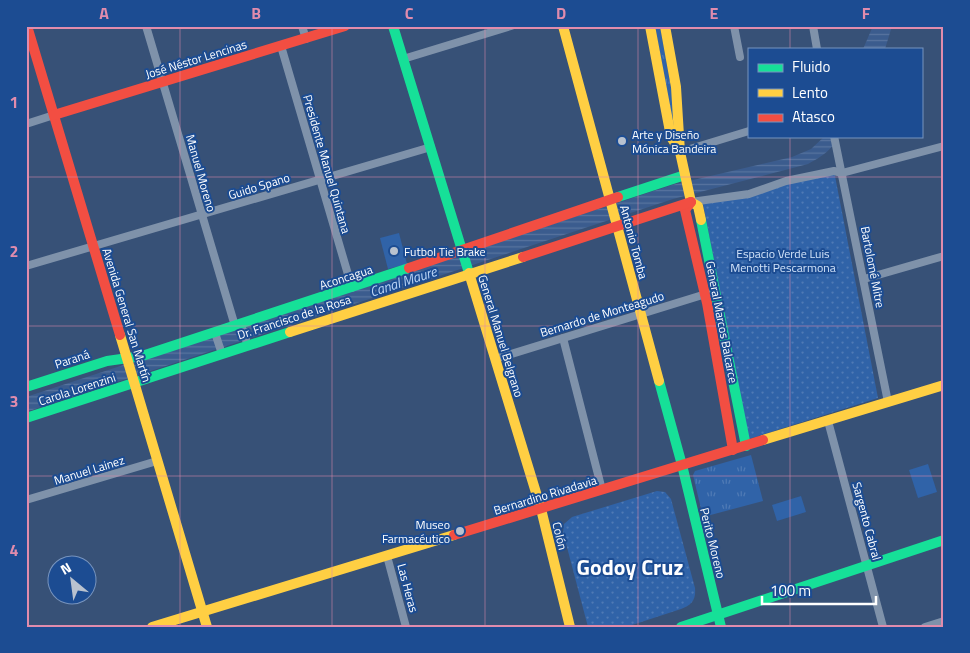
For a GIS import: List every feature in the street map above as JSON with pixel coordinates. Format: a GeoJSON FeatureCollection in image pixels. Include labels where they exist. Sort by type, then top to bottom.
{"type":"FeatureCollection","features":[{"type":"Feature","properties":{"kind":"street","name":"Avenida General San Martín"},"geometry":{"type":"LineString","coordinates":[[27,26],[207,627]]}},
{"type":"Feature","properties":{"kind":"street","name":"Manuel Moreno"},"geometry":{"type":"LineString","coordinates":[[146,26],[202,215],[239,326],[247,343]]}},
{"type":"Feature","properties":{"kind":"street"},"geometry":{"type":"LineString","coordinates":[[302,26],[306,39]]}},
{"type":"Feature","properties":{"kind":"street","name":"José Néstor Lencinas"},"geometry":{"type":"LineString","coordinates":[[54,115],[345,26]]}},
{"type":"Feature","properties":{"kind":"street","name":"General Manuel Belgrano"},"geometry":{"type":"LineString","coordinates":[[393,26],[541,509]]}},
{"type":"Feature","properties":{"kind":"street"},"geometry":{"type":"LineString","coordinates":[[403,59],[511,26]]}},
{"type":"Feature","properties":{"kind":"street","name":"Antonio Tomba"},"geometry":{"type":"LineString","coordinates":[[563,26],[682,465]]}},
{"type":"Feature","properties":{"kind":"street","name":"General Marcos Balcarce"},"geometry":{"type":"LineString","coordinates":[[650,26],[671,137],[680,152]]}},
{"type":"Feature","properties":{"kind":"street","name":"General Marcos Balcarce"},"geometry":{"type":"LineString","coordinates":[[664,26],[676,87],[680,152],[690,198],[698,206],[746,446]]}},
{"type":"Feature","properties":{"kind":"street"},"geometry":{"type":"LineString","coordinates":[[734,26],[740,57]]}},
{"type":"Feature","properties":{"kind":"street"},"geometry":{"type":"LineString","coordinates":[[813,26],[817,48]]}},
{"type":"Feature","properties":{"kind":"street","name":"Presidente Manuel Quintana"},"geometry":{"type":"LineString","coordinates":[[281,46],[352,288]]}},
{"type":"Feature","properties":{"kind":"street"},"geometry":{"type":"LineString","coordinates":[[26,124],[54,115]]}},
{"type":"Feature","properties":{"kind":"street"},"geometry":{"type":"LineString","coordinates":[[680,152],[748,131]]}},
{"type":"Feature","properties":{"kind":"street","name":"Bartolomé Mitre"},"geometry":{"type":"LineString","coordinates":[[835,140],[888,402]]}},
{"type":"Feature","properties":{"kind":"street"},"geometry":{"type":"LineString","coordinates":[[690,198],[750,194],[786,181],[834,171],[842,173],[944,146]]}},
{"type":"Feature","properties":{"kind":"street","name":"Guido Spano"},"geometry":{"type":"LineString","coordinates":[[26,266],[431,147]]}},
{"type":"Feature","properties":{"kind":"street","name":"Aconcagua"},"geometry":{"type":"LineString","coordinates":[[128,362],[686,178]]}},
{"type":"Feature","properties":{"kind":"street","name":"General Marcos Balcarce"},"geometry":{"type":"LineString","coordinates":[[690,198],[685,210],[705,294],[734,450]]}},
{"type":"Feature","properties":{"kind":"street","name":"Dr. Francisco de la Rosa"},"geometry":{"type":"LineString","coordinates":[[133,380],[690,198]]}},
{"type":"Feature","properties":{"kind":"street"},"geometry":{"type":"LineString","coordinates":[[864,279],[944,256]]}},
{"type":"Feature","properties":{"kind":"street","name":"Bernardo de Monteagudo"},"geometry":{"type":"LineString","coordinates":[[495,359],[716,291]]}},
{"type":"Feature","properties":{"kind":"street"},"geometry":{"type":"LineString","coordinates":[[215,334],[221,351]]}},
{"type":"Feature","properties":{"kind":"street"},"geometry":{"type":"LineString","coordinates":[[563,338],[602,490]]}},
{"type":"Feature","properties":{"kind":"street","name":"Paraná"},"geometry":{"type":"LineString","coordinates":[[26,387],[107,361],[128,362]]}},
{"type":"Feature","properties":{"kind":"street","name":"Carola Lorenzini"},"geometry":{"type":"LineString","coordinates":[[26,418],[133,380]]}},
{"type":"Feature","properties":{"kind":"street","name":"Bernardino Rivadavia"},"geometry":{"type":"LineString","coordinates":[[152,627],[944,385]]}},
{"type":"Feature","properties":{"kind":"street","name":"Sargento Cabral"},"geometry":{"type":"LineString","coordinates":[[828,421],[883,627]]}},
{"type":"Feature","properties":{"kind":"street","name":"Manuel Lainez"},"geometry":{"type":"LineString","coordinates":[[26,500],[157,461]]}},
{"type":"Feature","properties":{"kind":"street","name":"Perito Moreno"},"geometry":{"type":"LineString","coordinates":[[682,465],[721,627]]}},
{"type":"Feature","properties":{"kind":"street","name":"Colón"},"geometry":{"type":"LineString","coordinates":[[541,509],[570,627]]}},
{"type":"Feature","properties":{"kind":"street"},"geometry":{"type":"LineString","coordinates":[[681,627],[944,540]]}},
{"type":"Feature","properties":{"kind":"street","name":"Las Heras"},"geometry":{"type":"LineString","coordinates":[[387,556],[406,627]]}},
{"type":"Feature","properties":{"kind":"street"},"geometry":{"type":"LineString","coordinates":[[925,627],[944,621]]}},
{"type":"Feature","properties":{"kind":"green space"},"geometry":{"type":"Polygon","coordinates":[[[655,26],[660,26],[672,94],[674,129],[655,26]]]}},
{"type":"Feature","properties":{"kind":"green space","name":"Espacio Verde Luis Menotti Pescarmona"},"geometry":{"type":"Polygon","coordinates":[[[834,171],[878,398],[749,439],[702,199],[723,197],[834,171]]]}},
{"type":"Feature","properties":{"kind":"green space","name":"Futbol Tie Brake"},"geometry":{"type":"Polygon","coordinates":[[[399,233],[407,264],[388,269],[380,238],[399,233]]]}},
{"type":"Feature","properties":{"kind":"green space"},"geometry":{"type":"Polygon","coordinates":[[[751,455],[763,501],[703,517],[693,475],[695,471],[751,455]]]}},
{"type":"Feature","properties":{"kind":"green space"},"geometry":{"type":"Polygon","coordinates":[[[928,464],[937,492],[918,498],[909,470],[928,464]]]}},
{"type":"Feature","properties":{"kind":"green space"},"geometry":{"type":"Polygon","coordinates":[[[657,491],[665,492],[671,499],[695,588],[694,599],[691,604],[685,607],[626,627],[588,627],[563,532],[564,524],[572,517],[657,491]]]}},
{"type":"Feature","properties":{"kind":"green space"},"geometry":{"type":"Polygon","coordinates":[[[801,496],[806,512],[777,521],[772,505],[801,496]]]}},
{"type":"Feature","properties":{"kind":"water"},"geometry":{"type":"Polygon","coordinates":[[[873,26],[892,26],[885,48],[863,48],[873,26]]]}},
{"type":"Feature","properties":{"kind":"water","name":"Canal Maure"},"geometry":{"type":"Polygon","coordinates":[[[823,138],[838,138],[826,153],[808,164],[673,199],[26,412],[26,397],[672,185],[792,157],[811,149],[823,138]]]}},
{"type":"Feature","properties":{"kind":"traffic: fast"},"geometry":{"type":"LineString","coordinates":[[393,26],[469,273]]}},
{"type":"Feature","properties":{"kind":"traffic: fast"},"geometry":{"type":"LineString","coordinates":[[618,197],[685,175]]}},
{"type":"Feature","properties":{"kind":"traffic: fast"},"geometry":{"type":"LineString","coordinates":[[701,220],[746,446]]}},
{"type":"Feature","properties":{"kind":"traffic: fast"},"geometry":{"type":"LineString","coordinates":[[26,387],[107,361],[142,356],[409,268]]}},
{"type":"Feature","properties":{"kind":"traffic: fast"},"geometry":{"type":"LineString","coordinates":[[26,418],[290,332]]}},
{"type":"Feature","properties":{"kind":"traffic: fast"},"geometry":{"type":"LineString","coordinates":[[659,381],[682,465],[721,627]]}},
{"type":"Feature","properties":{"kind":"traffic: fast"},"geometry":{"type":"LineString","coordinates":[[681,627],[944,540]]}},
{"type":"Feature","properties":{"kind":"traffic: slow"},"geometry":{"type":"LineString","coordinates":[[563,26],[659,381]]}},
{"type":"Feature","properties":{"kind":"traffic: slow"},"geometry":{"type":"LineString","coordinates":[[650,26],[671,137],[680,151]]}},
{"type":"Feature","properties":{"kind":"traffic: slow"},"geometry":{"type":"LineString","coordinates":[[665,26],[676,87],[680,152],[691,202],[698,206],[701,220]]}},
{"type":"Feature","properties":{"kind":"traffic: slow"},"geometry":{"type":"LineString","coordinates":[[290,332],[523,257]]}},
{"type":"Feature","properties":{"kind":"traffic: slow"},"geometry":{"type":"LineString","coordinates":[[469,273],[541,509],[570,627]]}},
{"type":"Feature","properties":{"kind":"traffic: slow"},"geometry":{"type":"LineString","coordinates":[[120,335],[207,627]]}},
{"type":"Feature","properties":{"kind":"traffic: slow"},"geometry":{"type":"LineString","coordinates":[[763,440],[944,385]]}},
{"type":"Feature","properties":{"kind":"traffic: slow"},"geometry":{"type":"LineString","coordinates":[[152,627],[454,535]]}},
{"type":"Feature","properties":{"kind":"traffic: jam"},"geometry":{"type":"LineString","coordinates":[[27,26],[120,335]]}},
{"type":"Feature","properties":{"kind":"traffic: jam"},"geometry":{"type":"LineString","coordinates":[[54,115],[345,26]]}},
{"type":"Feature","properties":{"kind":"traffic: jam"},"geometry":{"type":"LineString","coordinates":[[409,268],[618,197]]}},
{"type":"Feature","properties":{"kind":"traffic: jam"},"geometry":{"type":"LineString","coordinates":[[691,202],[685,210],[707,303],[733,450]]}},
{"type":"Feature","properties":{"kind":"traffic: jam"},"geometry":{"type":"LineString","coordinates":[[523,257],[691,202]]}},
{"type":"Feature","properties":{"kind":"traffic: jam"},"geometry":{"type":"LineString","coordinates":[[454,535],[763,440]]}},
{"type":"Feature","properties":{"kind":"place","name":"Arte y Diseño Mónica Bandeira"},"geometry":{"type":"Point","coordinates":[622,141]}},
{"type":"Feature","properties":{"kind":"place","name":"Futbol Tie Brake"},"geometry":{"type":"Point","coordinates":[394,251]}},
{"type":"Feature","properties":{"kind":"place","name":"Museo Farmacéutico"},"geometry":{"type":"Point","coordinates":[460,531]}},
{"type":"Feature","properties":{"kind":"district","name":"Godoy Cruz"},"geometry":{"type":"Point","coordinates":[630,567]}}]}
